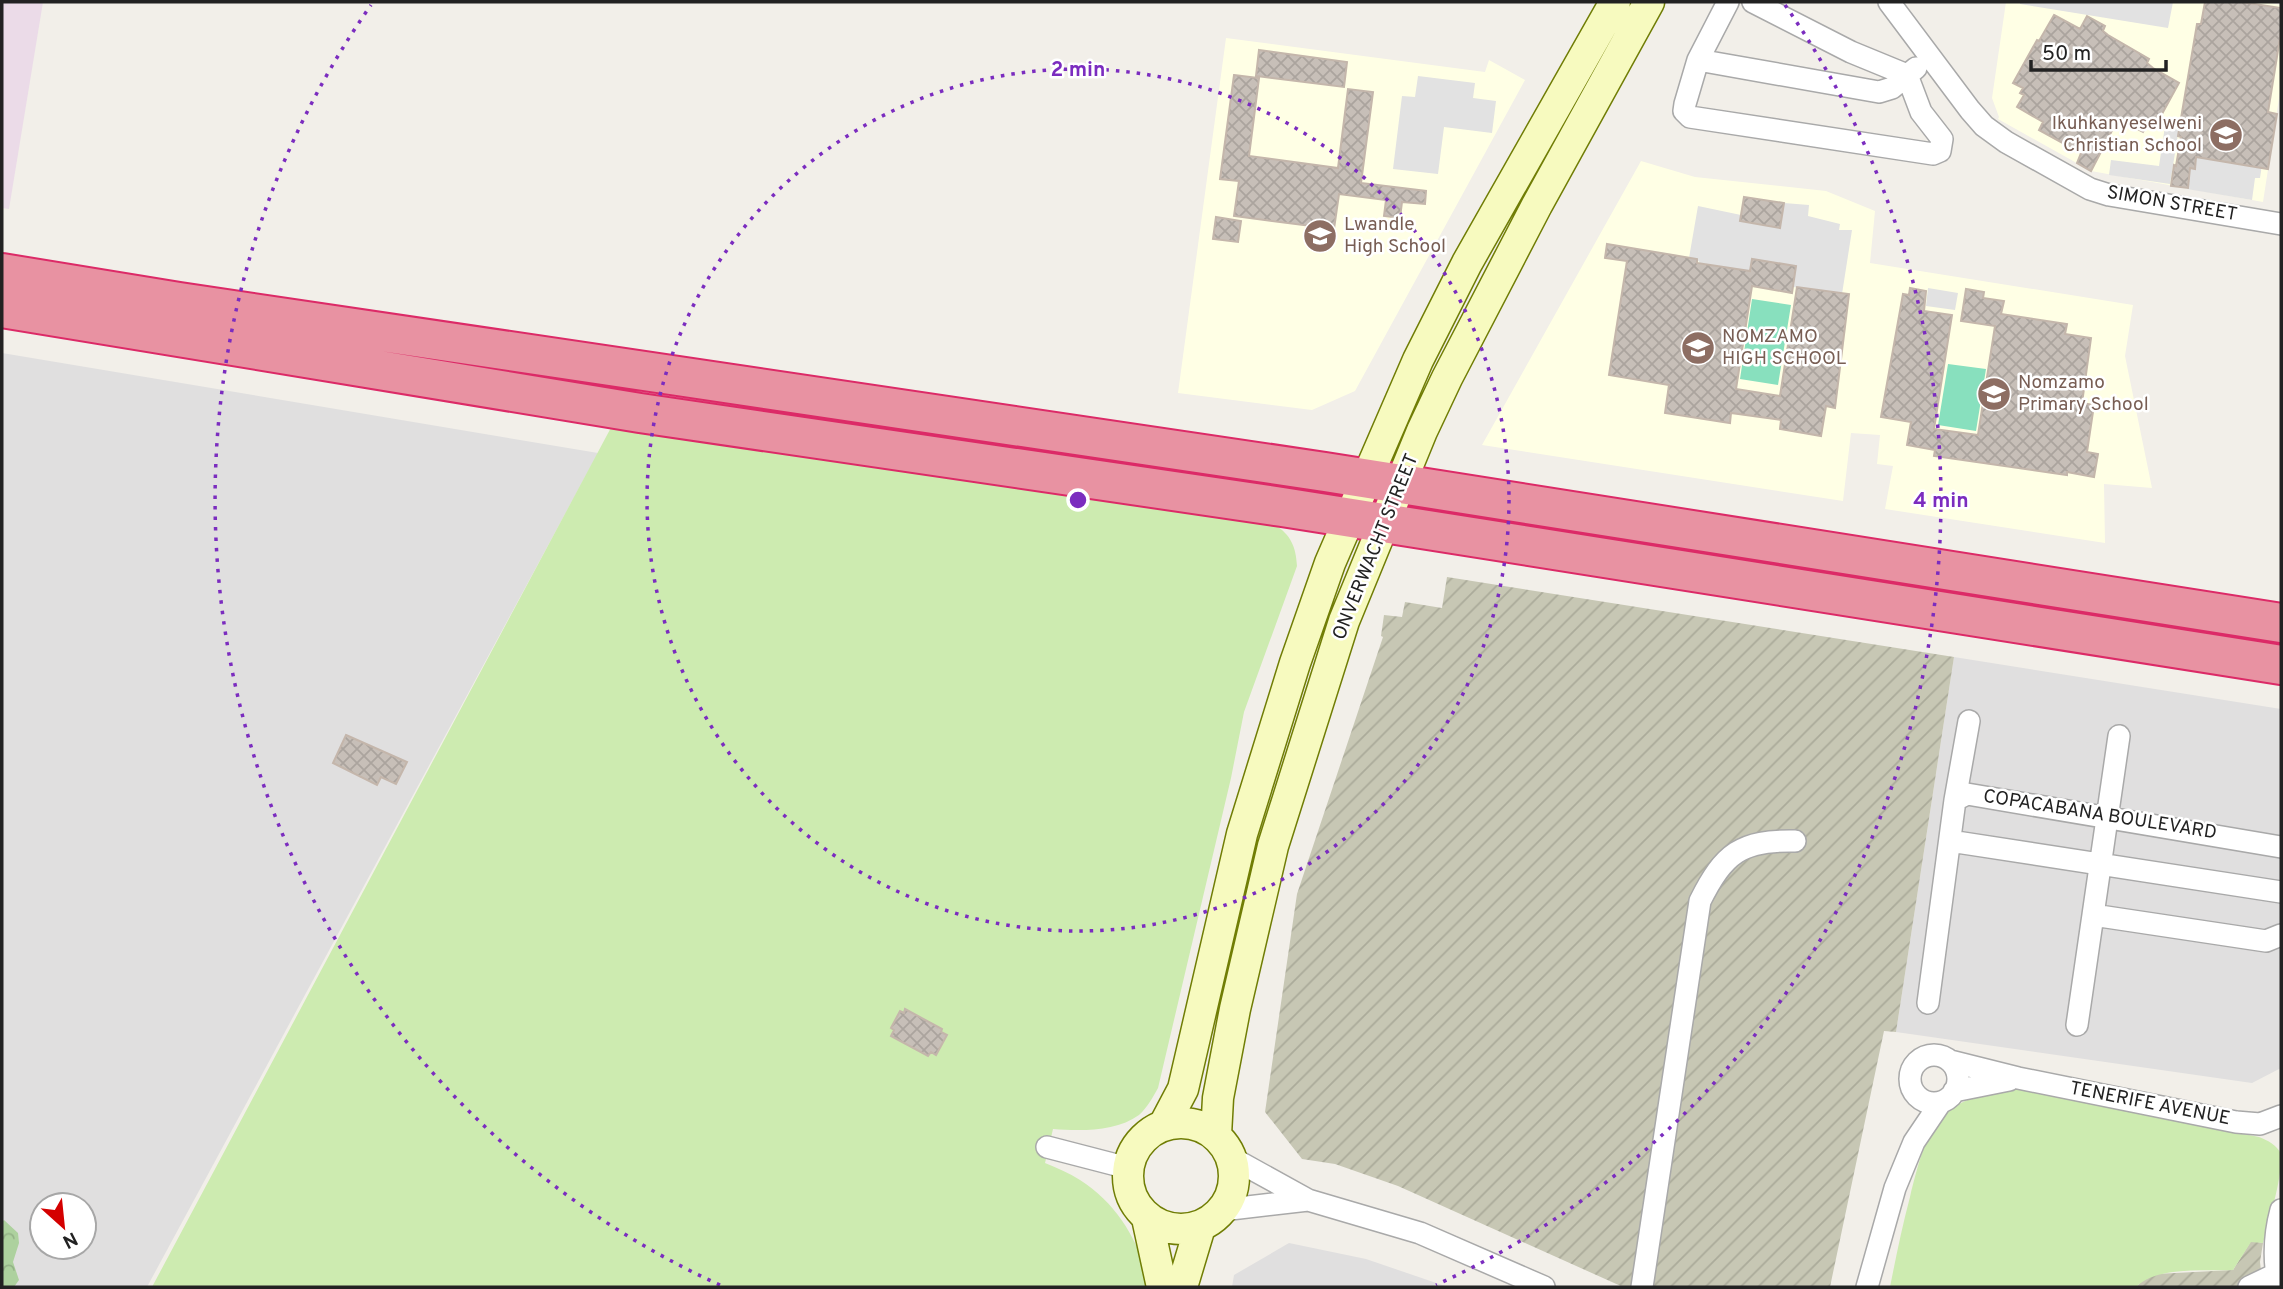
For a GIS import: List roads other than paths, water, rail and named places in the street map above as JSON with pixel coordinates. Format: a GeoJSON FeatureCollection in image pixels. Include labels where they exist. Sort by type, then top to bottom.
{"type":"FeatureCollection","features":[{"type":"Feature","properties":{"kind":"highway"},"geometry":{"type":"LineString","coordinates":[[2,273],[192,304],[1383,482],[2281,623]]}},
{"type":"Feature","properties":{"kind":"highway"},"geometry":{"type":"LineString","coordinates":[[2,308],[640,413],[1366,521],[2281,665]]}},
{"type":"Feature","properties":{"kind":"street","name":"ONVERWACHT STREET"},"geometry":{"type":"LineString","coordinates":[[1224,1146],[1218,1098],[1234,1009],[1273,846],[1344,621],[1366,521],[1383,482],[1418,360],[1467,263],[1615,2]]}},
{"type":"Feature","properties":{"kind":"street","name":"ONVERWACHT STREET"},"geometry":{"type":"LineString","coordinates":[[1383,482],[1427,420],[1484,305],[1649,2]]}},
{"type":"Feature","properties":{"kind":"street"},"geometry":{"type":"LineString","coordinates":[[1728,2],[1698,60],[1685,104],[1685,111],[1690,117],[1937,153],[1942,147],[1942,139],[1922,113],[1907,75],[1852,52],[1753,2]]}},
{"type":"Feature","properties":{"kind":"street","name":"SIMON STREET"},"geometry":{"type":"LineString","coordinates":[[1889,2],[1984,126],[2006,142],[2090,189],[2109,195],[2281,224]]}},
{"type":"Feature","properties":{"kind":"street"},"geometry":{"type":"LineString","coordinates":[[1698,60],[1879,92],[1892,88],[1930,55]]}},
{"type":"Feature","properties":{"kind":"street","name":"ONVERWACHT STREET"},"geometry":{"type":"LineString","coordinates":[[1164,1125],[1183,1088],[1239,846],[1264,760],[1330,563],[1366,521]]}},
{"type":"Feature","properties":{"kind":"street"},"geometry":{"type":"LineString","coordinates":[[1955,800],[1969,720]]}},
{"type":"Feature","properties":{"kind":"street"},"geometry":{"type":"LineString","coordinates":[[2077,1025],[2119,736]]}},
{"type":"Feature","properties":{"kind":"street","name":"COPACABANA BOULEVARD"},"geometry":{"type":"LineString","coordinates":[[1928,1003],[1955,800],[1967,794],[2281,846]]}},
{"type":"Feature","properties":{"kind":"street"},"geometry":{"type":"LineString","coordinates":[[1642,1287],[1700,901],[1711,879],[1724,862],[1744,848],[1766,841],[1795,841]]}},
{"type":"Feature","properties":{"kind":"street"},"geometry":{"type":"LineString","coordinates":[[1950,841],[2281,891]]}},
{"type":"Feature","properties":{"kind":"street"},"geometry":{"type":"LineString","coordinates":[[2093,915],[2266,941],[2281,935]]}},
{"type":"Feature","properties":{"kind":"street"},"geometry":{"type":"LineString","coordinates":[[1867,1287],[1895,1188],[1914,1142],[1958,1081],[1956,1070],[1950,1061],[1940,1056],[1928,1055],[1917,1061],[1911,1071],[1910,1083],[1915,1094],[1914,1142]]}},
{"type":"Feature","properties":{"kind":"street","name":"TENERIFE AVENUE"},"geometry":{"type":"LineString","coordinates":[[1950,1061],[2018,1078],[2252,1124],[2269,1122],[2281,1116]]}},
{"type":"Feature","properties":{"kind":"street","name":"TENERIFE AVENUE"},"geometry":{"type":"LineString","coordinates":[[1947,1097],[2018,1078]]}},
{"type":"Feature","properties":{"kind":"street"},"geometry":{"type":"LineString","coordinates":[[1915,1094],[1927,1102],[1947,1097]]}},
{"type":"Feature","properties":{"kind":"street"},"geometry":{"type":"LineString","coordinates":[[1162,1287],[1147,1218],[1131,1195],[1128,1168],[1140,1142],[1164,1125],[1190,1124],[1308,1200],[1420,1233],[1544,1287]]}},
{"type":"Feature","properties":{"kind":"street"},"geometry":{"type":"LineString","coordinates":[[1182,1287],[1211,1219],[1234,1185],[1224,1146]]}},
{"type":"Feature","properties":{"kind":"street"},"geometry":{"type":"LineString","coordinates":[[1047,1147],[1128,1168]]}},
{"type":"Feature","properties":{"kind":"street"},"geometry":{"type":"LineString","coordinates":[[1147,1218],[1172,1229],[1308,1200]]}},
{"type":"Feature","properties":{"kind":"street"},"geometry":{"type":"LineString","coordinates":[[2249,1287],[2278,1281],[2274,1244],[2281,1210]]}},
{"type":"Feature","properties":{"kind":"place","name":"Ikuhkanyeselweni Christian School"},"geometry":{"type":"Point","coordinates":[2226,135]}},
{"type":"Feature","properties":{"kind":"place","name":"Lwandle High School"},"geometry":{"type":"Point","coordinates":[1320,236]}},
{"type":"Feature","properties":{"kind":"place","name":"NOMZAMO HIGH SCHOOL"},"geometry":{"type":"Point","coordinates":[1698,348]}},
{"type":"Feature","properties":{"kind":"place","name":"Nomzamo Primary School"},"geometry":{"type":"Point","coordinates":[1994,394]}}]}
